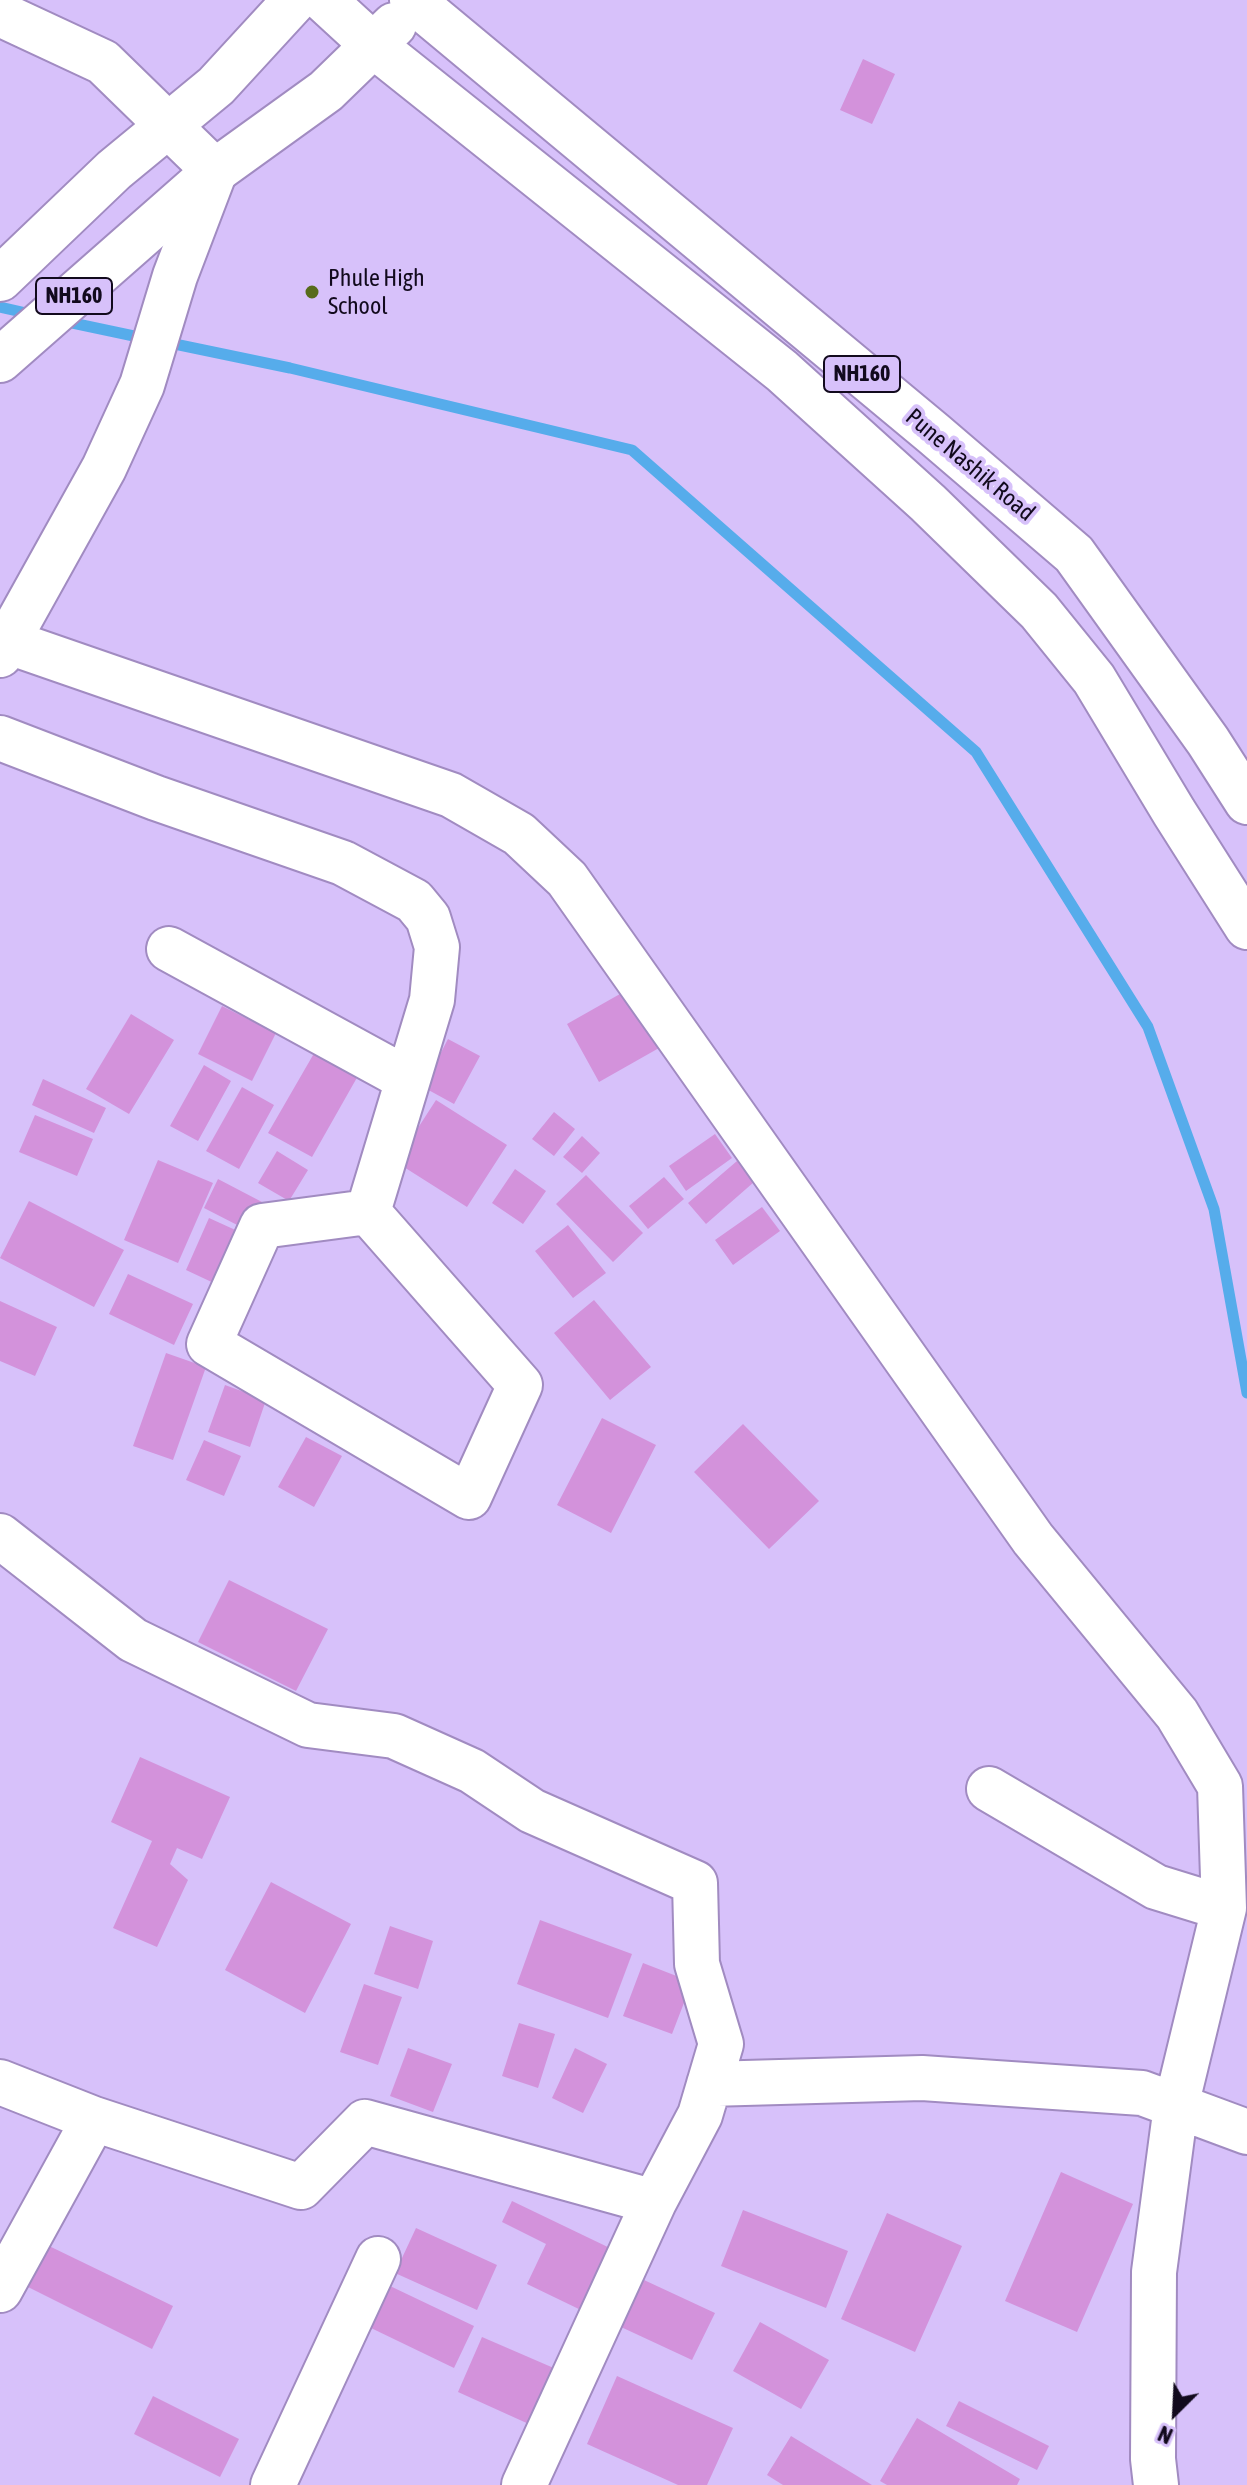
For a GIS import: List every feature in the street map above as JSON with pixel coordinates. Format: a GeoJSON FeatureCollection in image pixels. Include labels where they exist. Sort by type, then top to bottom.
{"type":"FeatureCollection","features":[{"type":"Feature","properties":{"kind":"street","name":"NH160"},"geometry":{"type":"LineString","coordinates":[[0,279],[114,170],[216,86],[295,0]]}},
{"type":"Feature","properties":{"kind":"street"},"geometry":{"type":"LineString","coordinates":[[324,0],[373,45],[782,371],[928,503],[1039,611],[1094,679],[1247,927]]}},
{"type":"Feature","properties":{"kind":"street","name":"NH160"},"geometry":{"type":"LineString","coordinates":[[0,360],[215,171],[326,91],[414,2]]}},
{"type":"Feature","properties":{"kind":"street","name":"Pune Nashik Road"},"geometry":{"type":"LineString","coordinates":[[414,2],[1074,554],[1208,741],[1247,802]]}},
{"type":"Feature","properties":{"kind":"street"},"geometry":{"type":"LineString","coordinates":[[0,14],[103,62],[215,171],[175,276],[142,385],[104,468],[4,648],[451,795],[519,834],[567,879],[1033,1539],[1177,1714],[1220,1786],[1224,1908],[1176,2106],[1154,2272],[1153,2459],[1156,2485]]}},
{"type":"Feature","properties":{"kind":"street"},"geometry":{"type":"LineString","coordinates":[[0,738],[156,798],[343,863],[414,901],[428,918],[437,947],[432,1000],[368,1212]]}},
{"type":"Feature","properties":{"kind":"street"},"geometry":{"type":"LineString","coordinates":[[169,949],[407,1079]]}},
{"type":"Feature","properties":{"kind":"street"},"geometry":{"type":"LineString","coordinates":[[368,1212],[520,1385],[469,1497],[209,1344],[262,1226],[368,1212]]}},
{"type":"Feature","properties":{"kind":"street"},"geometry":{"type":"LineString","coordinates":[[0,1536],[133,1640],[308,1725],[394,1736],[472,1771],[532,1811],[695,1883],[697,1964],[721,2044],[700,2115],[654,2202],[524,2485]]}},
{"type":"Feature","properties":{"kind":"street"},"geometry":{"type":"LineString","coordinates":[[989,1789],[1156,1887],[1224,1908]]}},
{"type":"Feature","properties":{"kind":"street"},"geometry":{"type":"LineString","coordinates":[[709,2084],[922,2078],[1142,2093],[1247,2132]]}},
{"type":"Feature","properties":{"kind":"street"},"geometry":{"type":"LineString","coordinates":[[0,2082],[94,2119],[301,2187],[365,2122],[654,2202]]}},
{"type":"Feature","properties":{"kind":"street"},"geometry":{"type":"LineString","coordinates":[[0,2290],[94,2119]]}},
{"type":"Feature","properties":{"kind":"street"},"geometry":{"type":"LineString","coordinates":[[273,2485],[378,2259]]}},
{"type":"Feature","properties":{"kind":"building"},"geometry":{"type":"Polygon","coordinates":[[[863,59],[895,74],[872,124],[840,110],[863,59]]]}},
{"type":"Feature","properties":{"kind":"building"},"geometry":{"type":"Polygon","coordinates":[[[627,990],[659,1048],[599,1082],[567,1024],[627,990]]]}},
{"type":"Feature","properties":{"kind":"building"},"geometry":{"type":"Polygon","coordinates":[[[222,1006],[276,1033],[252,1081],[198,1054],[222,1006]]]}},
{"type":"Feature","properties":{"kind":"building"},"geometry":{"type":"Polygon","coordinates":[[[131,1014],[174,1040],[129,1114],[86,1089],[131,1014]]]}},
{"type":"Feature","properties":{"kind":"building"},"geometry":{"type":"Polygon","coordinates":[[[448,1039],[480,1056],[454,1104],[423,1087],[448,1039]]]}},
{"type":"Feature","properties":{"kind":"building"},"geometry":{"type":"Polygon","coordinates":[[[320,1043],[363,1067],[312,1157],[268,1133],[320,1043]]]}},
{"type":"Feature","properties":{"kind":"building"},"geometry":{"type":"Polygon","coordinates":[[[204,1065],[231,1081],[198,1141],[170,1126],[204,1065]]]}},
{"type":"Feature","properties":{"kind":"building"},"geometry":{"type":"Polygon","coordinates":[[[43,1079],[106,1108],[94,1133],[32,1105],[43,1079]]]}},
{"type":"Feature","properties":{"kind":"building"},"geometry":{"type":"Polygon","coordinates":[[[242,1087],[274,1105],[239,1169],[206,1151],[242,1087]]]}},
{"type":"Feature","properties":{"kind":"building"},"geometry":{"type":"Polygon","coordinates":[[[436,1100],[507,1145],[467,1207],[396,1162],[436,1100]]]}},
{"type":"Feature","properties":{"kind":"building"},"geometry":{"type":"Polygon","coordinates":[[[554,1112],[575,1129],[554,1156],[532,1139],[554,1112]]]}},
{"type":"Feature","properties":{"kind":"building"},"geometry":{"type":"Polygon","coordinates":[[[35,1115],[93,1139],[77,1176],[19,1152],[35,1115]]]}},
{"type":"Feature","properties":{"kind":"building"},"geometry":{"type":"Polygon","coordinates":[[[715,1134],[732,1158],[686,1191],[669,1166],[715,1134]]]}},
{"type":"Feature","properties":{"kind":"building"},"geometry":{"type":"Polygon","coordinates":[[[582,1136],[600,1153],[582,1173],[563,1157],[582,1136]]]}},
{"type":"Feature","properties":{"kind":"building"},"geometry":{"type":"Polygon","coordinates":[[[277,1151],[308,1170],[289,1201],[258,1183],[277,1151]]]}},
{"type":"Feature","properties":{"kind":"building"},"geometry":{"type":"Polygon","coordinates":[[[158,1160],[213,1183],[178,1263],[124,1240],[158,1160]]]}},
{"type":"Feature","properties":{"kind":"building"},"geometry":{"type":"Polygon","coordinates":[[[737,1161],[754,1182],[706,1224],[688,1203],[737,1161]]]}},
{"type":"Feature","properties":{"kind":"building"},"geometry":{"type":"Polygon","coordinates":[[[515,1169],[546,1191],[523,1224],[492,1203],[515,1169]]]}},
{"type":"Feature","properties":{"kind":"building"},"geometry":{"type":"Polygon","coordinates":[[[586,1175],[643,1233],[613,1262],[556,1204],[586,1175]]]}},
{"type":"Feature","properties":{"kind":"building"},"geometry":{"type":"Polygon","coordinates":[[[664,1177],[684,1199],[648,1229],[629,1206],[664,1177]]]}},
{"type":"Feature","properties":{"kind":"building"},"geometry":{"type":"Polygon","coordinates":[[[218,1179],[262,1202],[247,1230],[204,1208],[218,1179]]]}},
{"type":"Feature","properties":{"kind":"building"},"geometry":{"type":"Polygon","coordinates":[[[29,1201],[124,1250],[94,1307],[0,1258],[29,1201]]]}},
{"type":"Feature","properties":{"kind":"building"},"geometry":{"type":"Polygon","coordinates":[[[762,1207],[780,1231],[733,1265],[715,1240],[762,1207]]]}},
{"type":"Feature","properties":{"kind":"building"},"geometry":{"type":"Polygon","coordinates":[[[209,1218],[242,1233],[218,1285],[186,1270],[209,1218]]]}},
{"type":"Feature","properties":{"kind":"building"},"geometry":{"type":"Polygon","coordinates":[[[568,1225],[606,1273],[573,1298],[535,1251],[568,1225]]]}},
{"type":"Feature","properties":{"kind":"building"},"geometry":{"type":"Polygon","coordinates":[[[128,1274],[193,1304],[174,1345],[109,1314],[128,1274]]]}},
{"type":"Feature","properties":{"kind":"building"},"geometry":{"type":"Polygon","coordinates":[[[594,1300],[651,1367],[610,1400],[554,1333],[594,1300]]]}},
{"type":"Feature","properties":{"kind":"building"},"geometry":{"type":"Polygon","coordinates":[[[0,1301],[57,1327],[35,1376],[0,1361],[0,1301]]]}},
{"type":"Feature","properties":{"kind":"building"},"geometry":{"type":"Polygon","coordinates":[[[166,1353],[206,1367],[173,1460],[133,1446],[166,1353]]]}},
{"type":"Feature","properties":{"kind":"building"},"geometry":{"type":"Polygon","coordinates":[[[225,1385],[266,1400],[250,1447],[208,1432],[225,1385]]]}},
{"type":"Feature","properties":{"kind":"building"},"geometry":{"type":"Polygon","coordinates":[[[602,1418],[656,1445],[611,1533],[557,1505],[602,1418]]]}},
{"type":"Feature","properties":{"kind":"building"},"geometry":{"type":"Polygon","coordinates":[[[743,1424],[819,1501],[769,1549],[694,1472],[743,1424]]]}},
{"type":"Feature","properties":{"kind":"building"},"geometry":{"type":"Polygon","coordinates":[[[306,1437],[342,1456],[314,1507],[278,1487],[306,1437]]]}},
{"type":"Feature","properties":{"kind":"building"},"geometry":{"type":"Polygon","coordinates":[[[204,1440],[241,1456],[224,1496],[186,1480],[204,1440]]]}},
{"type":"Feature","properties":{"kind":"building"},"geometry":{"type":"Polygon","coordinates":[[[229,1580],[328,1629],[296,1691],[198,1642],[229,1580]]]}},
{"type":"Feature","properties":{"kind":"building"},"geometry":{"type":"Polygon","coordinates":[[[140,1757],[230,1797],[202,1859],[177,1848],[170,1864],[188,1880],[157,1947],[113,1928],[152,1841],[111,1822],[140,1757]]]}},
{"type":"Feature","properties":{"kind":"building"},"geometry":{"type":"Polygon","coordinates":[[[271,1882],[351,1924],[305,2013],[225,1970],[271,1882]]]}},
{"type":"Feature","properties":{"kind":"building"},"geometry":{"type":"Polygon","coordinates":[[[540,1920],[632,1954],[608,2018],[517,1984],[540,1920]]]}},
{"type":"Feature","properties":{"kind":"building"},"geometry":{"type":"Polygon","coordinates":[[[390,1926],[433,1941],[418,1989],[374,1974],[390,1926]]]}},
{"type":"Feature","properties":{"kind":"building"},"geometry":{"type":"Polygon","coordinates":[[[643,1963],[692,1982],[672,2034],[623,2016],[643,1963]]]}},
{"type":"Feature","properties":{"kind":"building"},"geometry":{"type":"Polygon","coordinates":[[[364,1984],[402,1997],[378,2065],[340,2052],[364,1984]]]}},
{"type":"Feature","properties":{"kind":"building"},"geometry":{"type":"Polygon","coordinates":[[[519,2023],[555,2034],[538,2088],[502,2076],[519,2023]]]}},
{"type":"Feature","properties":{"kind":"building"},"geometry":{"type":"Polygon","coordinates":[[[408,2048],[452,2064],[433,2112],[390,2096],[408,2048]]]}},
{"type":"Feature","properties":{"kind":"building"},"geometry":{"type":"Polygon","coordinates":[[[575,2048],[607,2064],[583,2113],[552,2098],[575,2048]]]}},
{"type":"Feature","properties":{"kind":"building"},"geometry":{"type":"Polygon","coordinates":[[[1061,2172],[1133,2204],[1077,2332],[1005,2301],[1061,2172]]]}},
{"type":"Feature","properties":{"kind":"building"},"geometry":{"type":"Polygon","coordinates":[[[512,2201],[614,2250],[585,2312],[527,2284],[546,2244],[502,2222],[512,2201]]]}},
{"type":"Feature","properties":{"kind":"building"},"geometry":{"type":"Polygon","coordinates":[[[743,2210],[848,2251],[826,2308],[721,2266],[743,2210]]]}},
{"type":"Feature","properties":{"kind":"building"},"geometry":{"type":"Polygon","coordinates":[[[887,2213],[962,2246],[915,2352],[841,2319],[887,2213]]]}},
{"type":"Feature","properties":{"kind":"building"},"geometry":{"type":"Polygon","coordinates":[[[416,2228],[497,2265],[477,2310],[395,2273],[416,2228]]]}},
{"type":"Feature","properties":{"kind":"building"},"geometry":{"type":"Polygon","coordinates":[[[47,2245],[173,2306],[152,2349],[26,2286],[47,2245]]]}},
{"type":"Feature","properties":{"kind":"building"},"geometry":{"type":"Polygon","coordinates":[[[644,2280],[715,2313],[692,2360],[621,2327],[644,2280]]]}},
{"type":"Feature","properties":{"kind":"building"},"geometry":{"type":"Polygon","coordinates":[[[390,2286],[474,2326],[454,2368],[371,2328],[390,2286]]]}},
{"type":"Feature","properties":{"kind":"building"},"geometry":{"type":"Polygon","coordinates":[[[760,2322],[829,2360],[801,2409],[733,2371],[760,2322]]]}},
{"type":"Feature","properties":{"kind":"building"},"geometry":{"type":"Polygon","coordinates":[[[482,2337],[556,2369],[531,2425],[458,2392],[482,2337]]]}},
{"type":"Feature","properties":{"kind":"building"},"geometry":{"type":"Polygon","coordinates":[[[617,2376],[733,2428],[707,2485],[678,2485],[587,2444],[617,2376]]]}},
{"type":"Feature","properties":{"kind":"building"},"geometry":{"type":"Polygon","coordinates":[[[153,2396],[239,2439],[220,2477],[134,2434],[153,2396]]]}},
{"type":"Feature","properties":{"kind":"building"},"geometry":{"type":"Polygon","coordinates":[[[959,2401],[1049,2446],[1037,2470],[946,2426],[959,2401]]]}},
{"type":"Feature","properties":{"kind":"building"},"geometry":{"type":"Polygon","coordinates":[[[917,2418],[1020,2479],[1017,2485],[887,2485],[880,2481],[917,2418]]]}},
{"type":"Feature","properties":{"kind":"building"},"geometry":{"type":"Polygon","coordinates":[[[791,2436],[872,2485],[783,2485],[767,2475],[791,2436]]]}},
{"type":"Feature","properties":{"kind":"waterway"},"geometry":{"type":"LineString","coordinates":[[0,307],[35,315]]}},
{"type":"Feature","properties":{"kind":"waterway"},"geometry":{"type":"LineString","coordinates":[[63,321],[148,339]]}},
{"type":"Feature","properties":{"kind":"waterway"},"geometry":{"type":"LineString","coordinates":[[165,342],[290,368],[632,450],[976,752],[1148,1027],[1214,1209],[1247,1393]]}},
{"type":"Feature","properties":{"kind":"place","name":"Phule High School"},"geometry":{"type":"Point","coordinates":[312,292]}}]}
